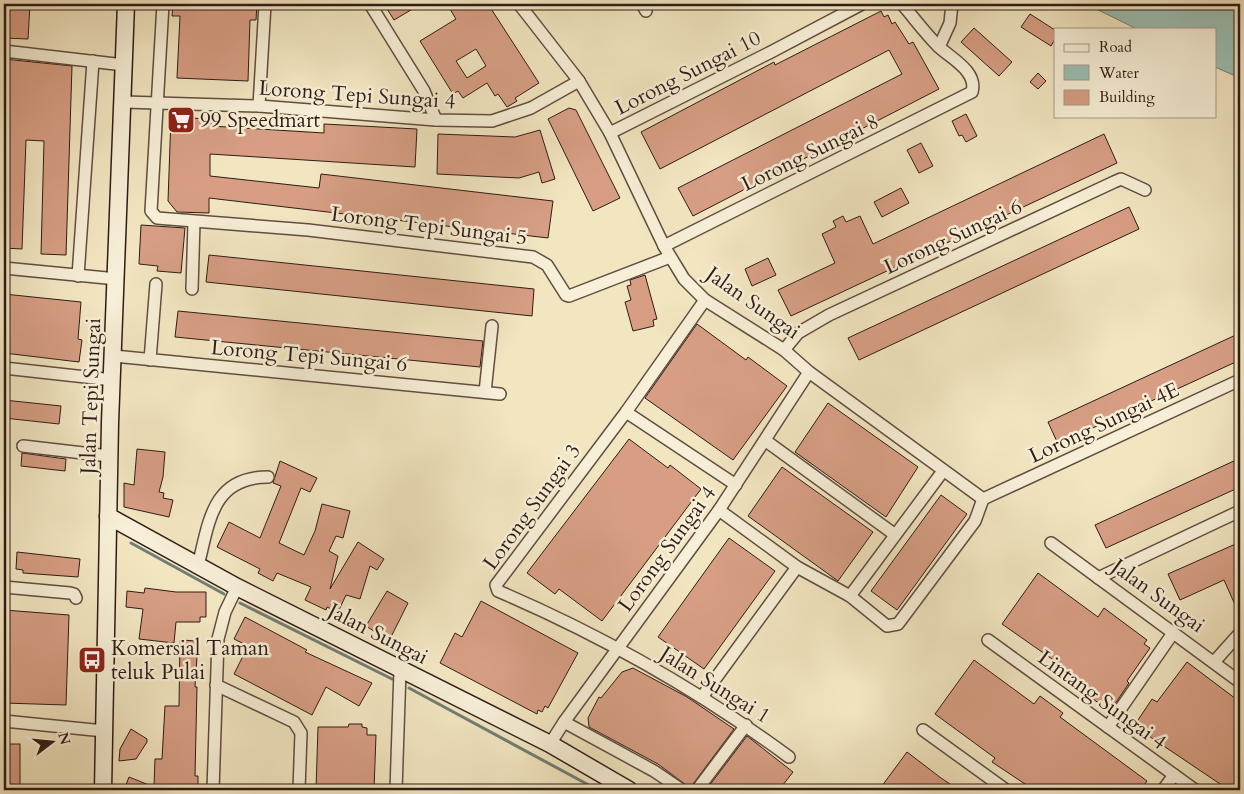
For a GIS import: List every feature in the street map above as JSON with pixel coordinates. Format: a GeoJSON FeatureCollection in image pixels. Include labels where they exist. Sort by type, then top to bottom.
{"type":"FeatureCollection","features":[{"type":"Feature","properties":{"kind":"main road","name":"Jalan Tepi Sungai"},"geometry":{"type":"LineString","coordinates":[[103,790],[108,516],[126,4]]}},
{"type":"Feature","properties":{"kind":"main road","name":"Jalan Sungai"},"geometry":{"type":"LineString","coordinates":[[108,516],[237,588],[550,744],[618,788]]}},
{"type":"Feature","properties":{"kind":"street"},"geometry":{"type":"LineString","coordinates":[[159,103],[163,4]]}},
{"type":"Feature","properties":{"kind":"street"},"geometry":{"type":"LineString","coordinates":[[260,106],[265,4]]}},
{"type":"Feature","properties":{"kind":"street"},"geometry":{"type":"LineString","coordinates":[[370,4],[424,91],[436,120]]}},
{"type":"Feature","properties":{"kind":"street","name":"Jalan Sungai"},"geometry":{"type":"LineString","coordinates":[[519,4],[579,81],[610,133],[664,246],[684,279],[704,300],[784,350],[809,372],[984,499]]}},
{"type":"Feature","properties":{"kind":"street","name":"Lorong Sungai 10"},"geometry":{"type":"LineString","coordinates":[[610,133],[862,4]]}},
{"type":"Feature","properties":{"kind":"street"},"geometry":{"type":"LineString","coordinates":[[902,4],[939,47],[950,23],[952,4]]}},
{"type":"Feature","properties":{"kind":"street","name":"Lorong Sungai 8"},"geometry":{"type":"LineString","coordinates":[[664,246],[972,92],[973,82],[967,72],[939,47]]}},
{"type":"Feature","properties":{"kind":"street"},"geometry":{"type":"LineString","coordinates":[[4,51],[124,65]]}},
{"type":"Feature","properties":{"kind":"street"},"geometry":{"type":"LineString","coordinates":[[78,276],[92,61]]}},
{"type":"Feature","properties":{"kind":"street","name":"Lorong Tepi Sungai 4"},"geometry":{"type":"LineString","coordinates":[[124,102],[260,106],[436,120],[492,121],[504,119],[531,108],[579,81]]}},
{"type":"Feature","properties":{"kind":"street","name":"Lorong Tepi Sungai 5"},"geometry":{"type":"LineString","coordinates":[[159,103],[151,211],[157,218],[308,230],[533,257],[547,265],[569,296],[670,257]]}},
{"type":"Feature","properties":{"kind":"street","name":"Lorong Sungai 6"},"geometry":{"type":"LineString","coordinates":[[784,350],[798,332],[829,315],[1114,182],[1121,179],[1145,190]]}},
{"type":"Feature","properties":{"kind":"street"},"geometry":{"type":"LineString","coordinates":[[192,289],[194,222]]}},
{"type":"Feature","properties":{"kind":"street"},"geometry":{"type":"LineString","coordinates":[[4,268],[117,280]]}},
{"type":"Feature","properties":{"kind":"street"},"geometry":{"type":"LineString","coordinates":[[150,360],[156,284]]}},
{"type":"Feature","properties":{"kind":"street","name":"Lorong Sungai 3"},"geometry":{"type":"LineString","coordinates":[[618,647],[557,616],[498,591],[496,585],[626,412],[704,300]]}},
{"type":"Feature","properties":{"kind":"street"},"geometry":{"type":"LineString","coordinates":[[485,392],[492,326]]}},
{"type":"Feature","properties":{"kind":"street","name":"Lorong Tepi Sungai 6"},"geometry":{"type":"LineString","coordinates":[[114,356],[500,394]]}},
{"type":"Feature","properties":{"kind":"street"},"geometry":{"type":"LineString","coordinates":[[4,368],[112,380]]}},
{"type":"Feature","properties":{"kind":"street","name":"Lorong Sungai 4"},"geometry":{"type":"LineString","coordinates":[[550,744],[618,647],[719,510],[766,441],[809,372]]}},
{"type":"Feature","properties":{"kind":"street","name":"Lorong Sungai 4E"},"geometry":{"type":"LineString","coordinates":[[984,499],[1240,380]]}},
{"type":"Feature","properties":{"kind":"street"},"geometry":{"type":"LineString","coordinates":[[626,412],[736,485]]}},
{"type":"Feature","properties":{"kind":"street"},"geometry":{"type":"LineString","coordinates":[[766,441],[894,534]]}},
{"type":"Feature","properties":{"kind":"street"},"geometry":{"type":"LineString","coordinates":[[23,446],[110,456]]}},
{"type":"Feature","properties":{"kind":"street"},"geometry":{"type":"LineString","coordinates":[[850,596],[894,534],[943,471]]}},
{"type":"Feature","properties":{"kind":"street"},"geometry":{"type":"LineString","coordinates":[[198,566],[210,517],[220,499],[232,484],[242,479],[268,477]]}},
{"type":"Feature","properties":{"kind":"street"},"geometry":{"type":"LineString","coordinates":[[719,510],[797,566],[850,596],[887,626],[898,624],[974,522],[984,499]]}},
{"type":"Feature","properties":{"kind":"street"},"geometry":{"type":"LineString","coordinates":[[1098,578],[1240,511]]}},
{"type":"Feature","properties":{"kind":"street","name":"Jalan Sungai"},"geometry":{"type":"LineString","coordinates":[[1051,543],[1240,682]]}},
{"type":"Feature","properties":{"kind":"street"},"geometry":{"type":"LineString","coordinates":[[702,696],[797,566]]}},
{"type":"Feature","properties":{"kind":"street"},"geometry":{"type":"LineString","coordinates":[[4,587],[70,593],[74,594],[76,598]]}},
{"type":"Feature","properties":{"kind":"street"},"geometry":{"type":"LineString","coordinates":[[213,790],[218,639],[225,612],[237,588]]}},
{"type":"Feature","properties":{"kind":"street"},"geometry":{"type":"LineString","coordinates":[[1108,727],[1173,633]]}},
{"type":"Feature","properties":{"kind":"street"},"geometry":{"type":"LineString","coordinates":[[1214,662],[1240,633]]}},
{"type":"Feature","properties":{"kind":"street","name":"Lintang Sungai 4"},"geometry":{"type":"LineString","coordinates":[[988,640],[1194,790]]}},
{"type":"Feature","properties":{"kind":"street","name":"Jalan Sungai 1"},"geometry":{"type":"LineString","coordinates":[[618,647],[702,696],[746,725],[789,757]]}},
{"type":"Feature","properties":{"kind":"street"},"geometry":{"type":"LineString","coordinates":[[396,790],[400,670]]}},
{"type":"Feature","properties":{"kind":"street"},"geometry":{"type":"LineString","coordinates":[[216,685],[294,722],[298,727],[300,732],[299,790]]}},
{"type":"Feature","properties":{"kind":"street"},"geometry":{"type":"LineString","coordinates":[[4,721],[104,731]]}},
{"type":"Feature","properties":{"kind":"street"},"geometry":{"type":"LineString","coordinates":[[564,722],[654,771],[682,790]]}},
{"type":"Feature","properties":{"kind":"street"},"geometry":{"type":"LineString","coordinates":[[697,790],[746,725]]}},
{"type":"Feature","properties":{"kind":"street"},"geometry":{"type":"LineString","coordinates":[[923,730],[1006,790]]}},
{"type":"Feature","properties":{"kind":"street"},"geometry":{"type":"LineString","coordinates":[[1163,790],[1174,775]]}},
{"type":"Feature","properties":{"kind":"water"},"geometry":{"type":"Polygon","coordinates":[[[1086,4],[1240,4],[1240,78],[1216,67],[1216,28],[1135,28],[1086,4]]]}},
{"type":"Feature","properties":{"kind":"building"},"geometry":{"type":"Polygon","coordinates":[[[4,4],[30,4],[28,39],[4,38],[4,4]]]}},
{"type":"Feature","properties":{"kind":"building"},"geometry":{"type":"Polygon","coordinates":[[[173,4],[257,4],[256,20],[250,20],[248,81],[177,78],[180,16],[172,16],[173,4]]]}},
{"type":"Feature","properties":{"kind":"building"},"geometry":{"type":"Polygon","coordinates":[[[384,4],[421,4],[394,20],[384,4]]]}},
{"type":"Feature","properties":{"kind":"building"},"geometry":{"type":"Polygon","coordinates":[[[447,4],[488,4],[539,83],[515,98],[517,101],[507,107],[498,94],[495,96],[487,83],[463,98],[458,91],[453,94],[420,41],[456,19],[447,4]],[[476,49],[456,61],[467,78],[486,66],[476,49]]]}},
{"type":"Feature","properties":{"kind":"building"},"geometry":{"type":"Polygon","coordinates":[[[881,11],[884,17],[888,15],[892,24],[895,22],[909,44],[913,42],[939,89],[693,216],[678,188],[902,74],[889,50],[660,169],[641,132],[774,62],[775,65],[881,11]]]}},
{"type":"Feature","properties":{"kind":"building"},"geometry":{"type":"Polygon","coordinates":[[[1030,14],[1054,29],[1054,41],[1051,46],[1021,27],[1030,14]]]}},
{"type":"Feature","properties":{"kind":"building"},"geometry":{"type":"Polygon","coordinates":[[[974,28],[1012,62],[999,76],[961,42],[974,28]]]}},
{"type":"Feature","properties":{"kind":"building"},"geometry":{"type":"Polygon","coordinates":[[[4,59],[72,66],[66,255],[41,254],[44,141],[26,140],[22,249],[4,248],[4,59]]]}},
{"type":"Feature","properties":{"kind":"building"},"geometry":{"type":"Polygon","coordinates":[[[1038,73],[1046,81],[1038,89],[1030,82],[1038,73]]]}},
{"type":"Feature","properties":{"kind":"building"},"geometry":{"type":"Polygon","coordinates":[[[569,108],[576,110],[620,198],[593,211],[548,119],[569,108]]]}},
{"type":"Feature","properties":{"kind":"building"},"geometry":{"type":"Polygon","coordinates":[[[966,114],[977,136],[966,142],[962,135],[959,136],[952,121],[966,114]]]}},
{"type":"Feature","properties":{"kind":"building"},"geometry":{"type":"Polygon","coordinates":[[[171,117],[211,119],[211,126],[324,133],[324,124],[417,129],[415,167],[210,154],[210,176],[319,188],[321,174],[553,201],[548,238],[209,198],[209,213],[177,212],[168,201],[171,117]]]}},
{"type":"Feature","properties":{"kind":"building"},"geometry":{"type":"Polygon","coordinates":[[[540,130],[555,179],[542,183],[539,172],[519,178],[437,174],[438,134],[515,137],[540,130]]]}},
{"type":"Feature","properties":{"kind":"building"},"geometry":{"type":"Polygon","coordinates":[[[1104,134],[1117,163],[791,316],[778,290],[835,263],[822,234],[836,227],[833,221],[843,216],[846,222],[860,216],[873,244],[1104,134]]]}},
{"type":"Feature","properties":{"kind":"building"},"geometry":{"type":"Polygon","coordinates":[[[921,143],[933,166],[919,173],[907,150],[921,143]]]}},
{"type":"Feature","properties":{"kind":"building"},"geometry":{"type":"Polygon","coordinates":[[[901,188],[909,203],[882,217],[874,202],[901,188]]]}},
{"type":"Feature","properties":{"kind":"building"},"geometry":{"type":"Polygon","coordinates":[[[1129,207],[1139,229],[859,360],[848,338],[1129,207]]]}},
{"type":"Feature","properties":{"kind":"building"},"geometry":{"type":"Polygon","coordinates":[[[141,225],[185,228],[181,273],[157,271],[158,266],[139,264],[141,225]]]}},
{"type":"Feature","properties":{"kind":"building"},"geometry":{"type":"Polygon","coordinates":[[[209,255],[534,289],[532,316],[206,282],[209,255]]]}},
{"type":"Feature","properties":{"kind":"building"},"geometry":{"type":"Polygon","coordinates":[[[768,258],[776,275],[752,286],[745,269],[768,258]]]}},
{"type":"Feature","properties":{"kind":"building"},"geometry":{"type":"Polygon","coordinates":[[[645,275],[657,319],[653,320],[654,326],[633,331],[625,302],[631,300],[627,286],[631,285],[630,280],[645,275]]]}},
{"type":"Feature","properties":{"kind":"building"},"geometry":{"type":"Polygon","coordinates":[[[4,294],[81,302],[78,339],[82,340],[79,362],[4,353],[4,294]]]}},
{"type":"Feature","properties":{"kind":"building"},"geometry":{"type":"Polygon","coordinates":[[[178,311],[483,341],[480,367],[175,337],[178,311]]]}},
{"type":"Feature","properties":{"kind":"building"},"geometry":{"type":"Polygon","coordinates":[[[697,324],[746,360],[748,357],[787,386],[733,460],[645,398],[697,324]]]}},
{"type":"Feature","properties":{"kind":"building"},"geometry":{"type":"Polygon","coordinates":[[[1240,333],[1240,360],[1058,444],[1048,422],[1240,333]]]}},
{"type":"Feature","properties":{"kind":"building"},"geometry":{"type":"Polygon","coordinates":[[[4,400],[61,406],[59,424],[4,418],[4,400]]]}},
{"type":"Feature","properties":{"kind":"building"},"geometry":{"type":"Polygon","coordinates":[[[828,403],[918,467],[886,517],[795,452],[828,403]]]}},
{"type":"Feature","properties":{"kind":"building"},"geometry":{"type":"Polygon","coordinates":[[[629,439],[668,468],[670,465],[701,489],[602,621],[559,589],[555,594],[527,573],[629,439]]]}},
{"type":"Feature","properties":{"kind":"building"},"geometry":{"type":"Polygon","coordinates":[[[137,449],[165,452],[163,477],[159,492],[164,493],[163,498],[173,500],[169,517],[124,507],[124,483],[134,485],[137,449]]]}},
{"type":"Feature","properties":{"kind":"building"},"geometry":{"type":"Polygon","coordinates":[[[22,453],[66,459],[65,471],[21,466],[22,453]]]}},
{"type":"Feature","properties":{"kind":"building"},"geometry":{"type":"Polygon","coordinates":[[[1236,460],[1240,469],[1240,487],[1106,548],[1095,525],[1236,460]]]}},
{"type":"Feature","properties":{"kind":"building"},"geometry":{"type":"Polygon","coordinates":[[[280,461],[317,478],[310,492],[301,488],[279,543],[304,555],[315,531],[322,504],[350,511],[343,538],[336,536],[329,551],[338,556],[330,589],[358,542],[384,559],[377,570],[370,566],[360,599],[346,595],[338,612],[327,607],[326,610],[305,600],[311,587],[277,573],[273,581],[258,573],[260,569],[217,547],[229,522],[260,538],[281,486],[273,483],[280,461]]]}},
{"type":"Feature","properties":{"kind":"building"},"geometry":{"type":"Polygon","coordinates":[[[782,467],[873,532],[838,581],[748,516],[782,467]]]}},
{"type":"Feature","properties":{"kind":"building"},"geometry":{"type":"Polygon","coordinates":[[[941,495],[967,514],[897,610],[871,591],[941,495]]]}},
{"type":"Feature","properties":{"kind":"building"},"geometry":{"type":"Polygon","coordinates":[[[729,538],[775,571],[704,669],[658,637],[729,538]]]}},
{"type":"Feature","properties":{"kind":"building"},"geometry":{"type":"Polygon","coordinates":[[[1240,542],[1240,616],[1224,580],[1180,600],[1168,574],[1240,542]]]}},
{"type":"Feature","properties":{"kind":"building"},"geometry":{"type":"Polygon","coordinates":[[[17,552],[80,559],[78,577],[23,573],[23,570],[16,569],[17,552]]]}},
{"type":"Feature","properties":{"kind":"building"},"geometry":{"type":"Polygon","coordinates":[[[1038,573],[1098,617],[1104,608],[1147,640],[1144,644],[1150,648],[1127,681],[1129,683],[1115,704],[1106,697],[1100,704],[1057,673],[1062,666],[1002,624],[1038,573]]]}},
{"type":"Feature","properties":{"kind":"building"},"geometry":{"type":"Polygon","coordinates":[[[145,588],[176,592],[206,592],[206,617],[200,617],[200,622],[176,622],[174,643],[139,639],[143,609],[126,607],[127,591],[144,593],[145,588]]]}},
{"type":"Feature","properties":{"kind":"building"},"geometry":{"type":"Polygon","coordinates":[[[387,591],[408,603],[389,641],[366,626],[387,591]]]}},
{"type":"Feature","properties":{"kind":"building"},"geometry":{"type":"Polygon","coordinates":[[[481,601],[578,653],[548,708],[545,706],[542,712],[538,710],[537,714],[440,663],[455,633],[462,637],[481,601]]]}},
{"type":"Feature","properties":{"kind":"building"},"geometry":{"type":"Polygon","coordinates":[[[4,610],[69,615],[66,705],[4,703],[4,610]]]}},
{"type":"Feature","properties":{"kind":"building"},"geometry":{"type":"Polygon","coordinates":[[[245,617],[307,650],[305,652],[372,683],[359,706],[326,687],[312,715],[234,674],[248,646],[234,639],[245,617]]]}},
{"type":"Feature","properties":{"kind":"building"},"geometry":{"type":"Polygon","coordinates":[[[180,640],[198,641],[195,687],[197,687],[195,776],[198,776],[198,790],[124,790],[129,777],[154,787],[155,759],[162,759],[165,706],[179,706],[180,640]]]}},
{"type":"Feature","properties":{"kind":"building"},"geometry":{"type":"Polygon","coordinates":[[[974,660],[1034,704],[1040,696],[1063,713],[1060,717],[1147,781],[1141,790],[1034,790],[992,762],[995,758],[935,714],[974,660]]]}},
{"type":"Feature","properties":{"kind":"building"},"geometry":{"type":"Polygon","coordinates":[[[1187,662],[1240,702],[1240,790],[1229,790],[1134,726],[1152,699],[1157,702],[1187,662]]]}},
{"type":"Feature","properties":{"kind":"building"},"geometry":{"type":"Polygon","coordinates":[[[633,668],[687,697],[734,729],[690,788],[658,764],[589,727],[588,718],[599,697],[601,698],[622,672],[633,668]]]}},
{"type":"Feature","properties":{"kind":"building"},"geometry":{"type":"Polygon","coordinates":[[[349,724],[362,724],[362,727],[367,728],[367,735],[376,735],[374,790],[316,790],[318,727],[348,727],[349,724]]]}},
{"type":"Feature","properties":{"kind":"building"},"geometry":{"type":"Polygon","coordinates":[[[131,729],[147,739],[147,742],[136,759],[119,761],[120,749],[131,729]]]}},
{"type":"Feature","properties":{"kind":"building"},"geometry":{"type":"Polygon","coordinates":[[[747,736],[793,772],[779,790],[706,790],[747,736]]]}},
{"type":"Feature","properties":{"kind":"building"},"geometry":{"type":"Polygon","coordinates":[[[4,744],[20,744],[20,790],[4,790],[4,744]]]}},
{"type":"Feature","properties":{"kind":"building"},"geometry":{"type":"Polygon","coordinates":[[[907,752],[941,778],[959,790],[879,790],[907,752]]]}},
{"type":"Feature","properties":{"kind":"waterway"},"geometry":{"type":"LineString","coordinates":[[131,543],[224,594]]}},
{"type":"Feature","properties":{"kind":"waterway"},"geometry":{"type":"LineString","coordinates":[[240,603],[392,679]]}},
{"type":"Feature","properties":{"kind":"waterway"},"geometry":{"type":"LineString","coordinates":[[409,688],[598,790]]}},
{"type":"Feature","properties":{"kind":"place","name":"99 Speedmart"},"geometry":{"type":"Point","coordinates":[181,120]}},
{"type":"Feature","properties":{"kind":"place","name":"Komersial Taman teluk Pulai"},"geometry":{"type":"Point","coordinates":[92,660]}}]}
